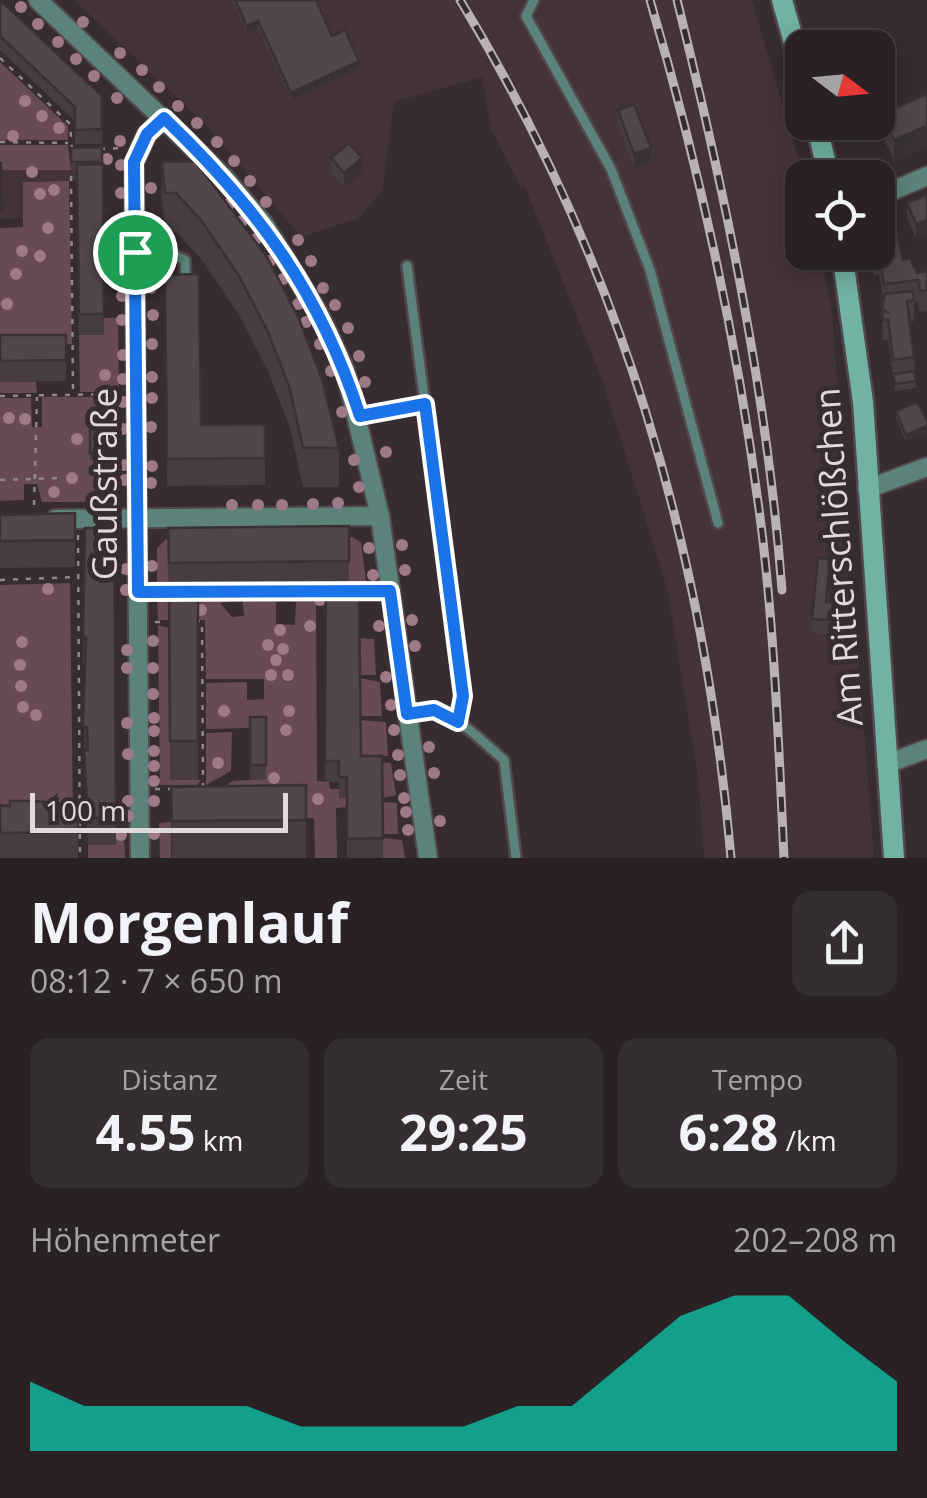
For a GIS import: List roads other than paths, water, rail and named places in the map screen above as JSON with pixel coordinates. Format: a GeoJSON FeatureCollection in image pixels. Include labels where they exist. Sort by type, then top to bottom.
{"type":"FeatureCollection","features":[{"type":"Feature","properties":{"kind":"main road"},"geometry":{"type":"LineString","coordinates":[[782,0],[790,30]]}},
{"type":"Feature","properties":{"kind":"main road","name":"Am Ritterschlößchen"},"geometry":{"type":"LineString","coordinates":[[844,270],[862,402],[894,858]]}},
{"type":"Feature","properties":{"kind":"street"},"geometry":{"type":"LineString","coordinates":[[38,0],[224,176],[293,268],[345,370],[360,416],[380,516],[428,858]]}},
{"type":"Feature","properties":{"kind":"street","name":"Gaußstraße"},"geometry":{"type":"LineString","coordinates":[[140,858],[134,162],[139,149],[164,118]]}},
{"type":"Feature","properties":{"kind":"street"},"geometry":{"type":"LineString","coordinates":[[895,190],[927,176]]}},
{"type":"Feature","properties":{"kind":"street"},"geometry":{"type":"LineString","coordinates":[[867,488],[927,467]]}},
{"type":"Feature","properties":{"kind":"street"},"geometry":{"type":"LineString","coordinates":[[36,512],[77,519],[380,516]]}},
{"type":"Feature","properties":{"kind":"street"},"geometry":{"type":"LineString","coordinates":[[886,764],[927,749]]}},
{"type":"Feature","properties":{"kind":"lane"},"geometry":{"type":"LineString","coordinates":[[534,0],[526,16],[610,169],[650,270],[718,523]]}},
{"type":"Feature","properties":{"kind":"lane"},"geometry":{"type":"LineString","coordinates":[[135,252],[166,252],[185,260],[187,296]]}},
{"type":"Feature","properties":{"kind":"lane"},"geometry":{"type":"LineString","coordinates":[[407,266],[463,696],[458,722]]}},
{"type":"Feature","properties":{"kind":"lane"},"geometry":{"type":"LineString","coordinates":[[360,416],[425,404]]}},
{"type":"Feature","properties":{"kind":"lane"},"geometry":{"type":"LineString","coordinates":[[407,714],[434,710],[458,722],[504,760],[516,858]]}},
{"type":"Feature","properties":{"kind":"railway"},"geometry":{"type":"LineString","coordinates":[[460,0],[517,101],[567,203],[610,307],[646,413],[676,521],[700,631],[731,858]]}},
{"type":"Feature","properties":{"kind":"railway"},"geometry":{"type":"LineString","coordinates":[[650,0],[703,200],[754,472],[767,580],[784,858]]}},
{"type":"Feature","properties":{"kind":"railway"},"geometry":{"type":"LineString","coordinates":[[677,0],[742,293],[766,441],[782,590]]}}]}
